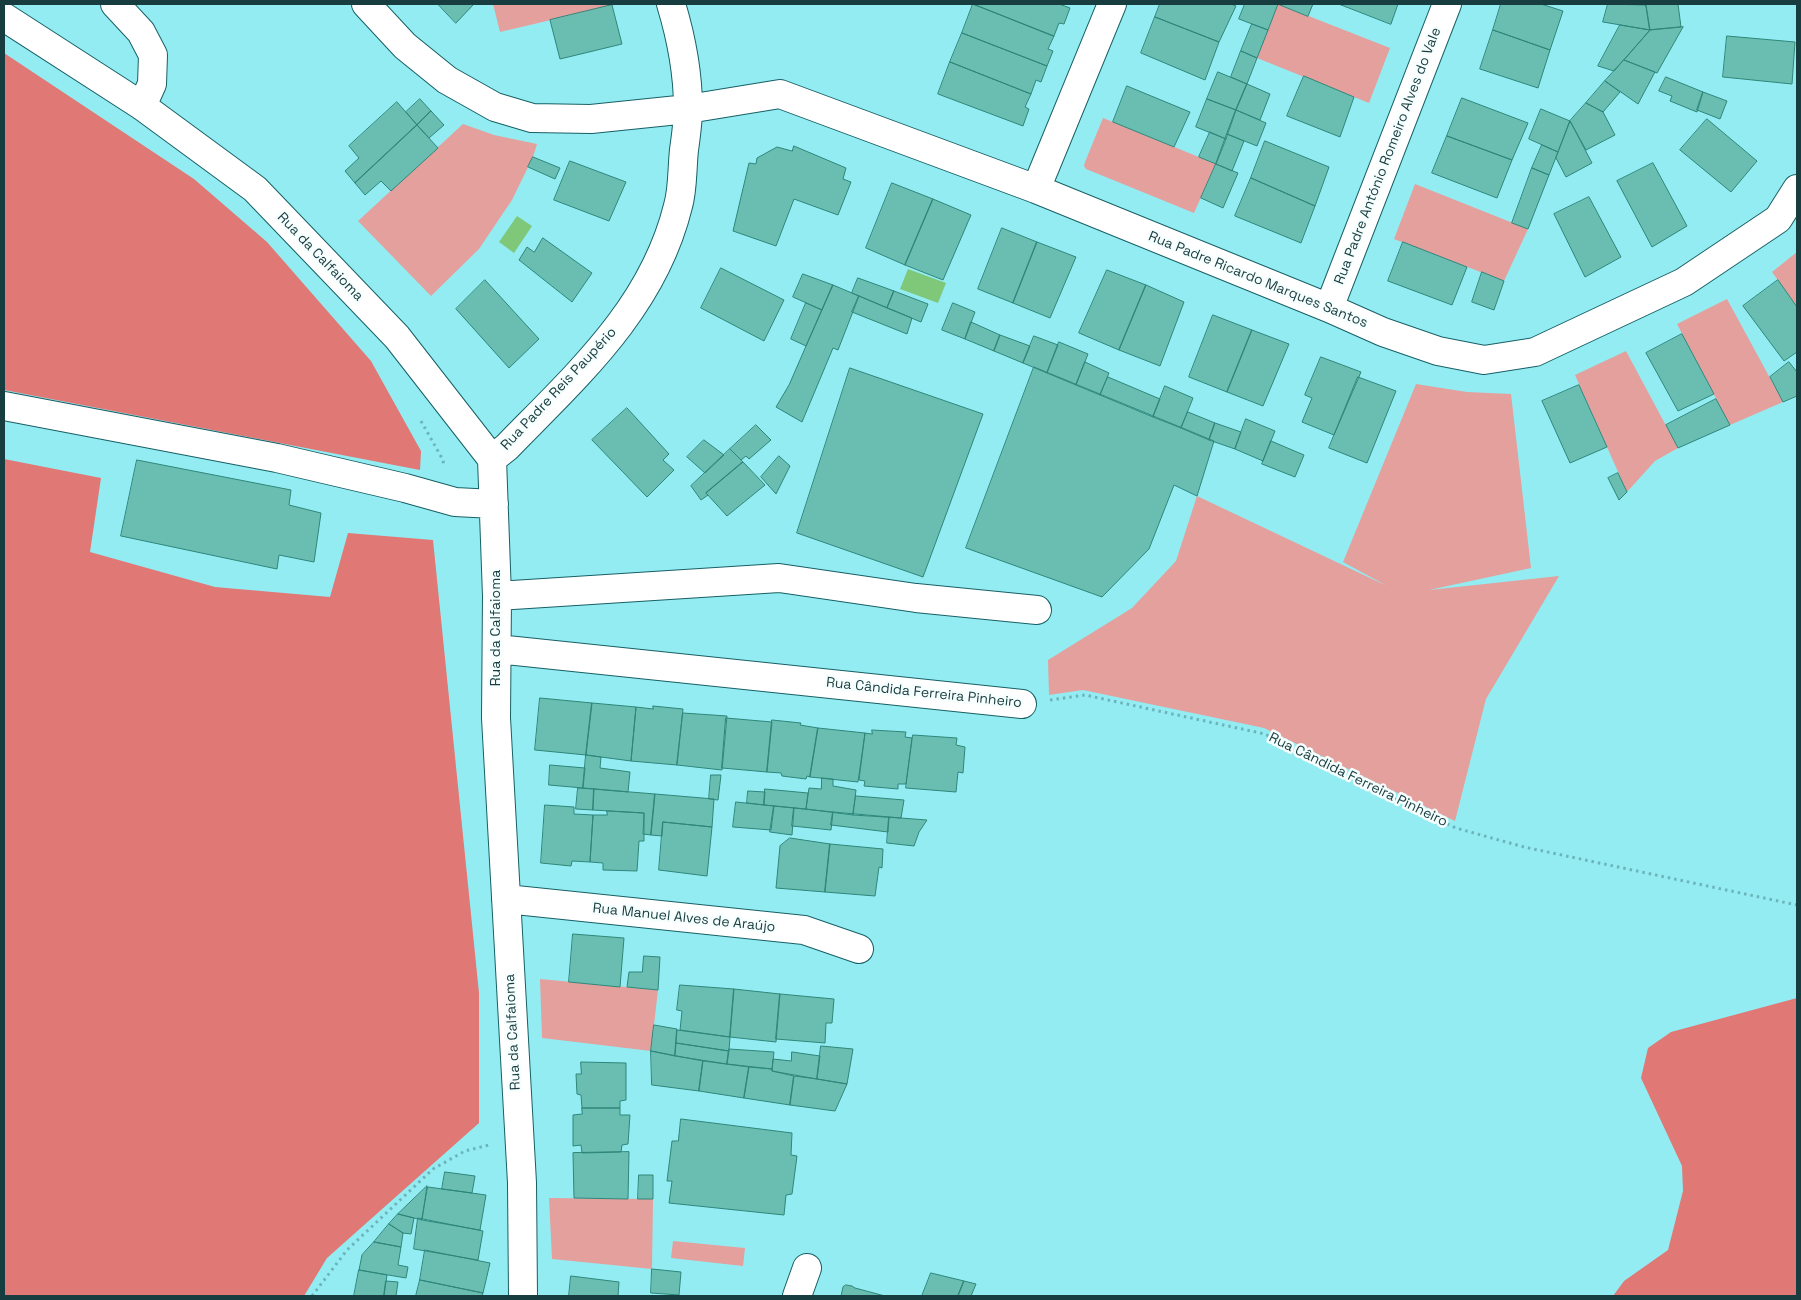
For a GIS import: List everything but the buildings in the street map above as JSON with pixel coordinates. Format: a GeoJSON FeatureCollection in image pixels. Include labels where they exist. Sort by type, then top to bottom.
{"type":"FeatureCollection","features":[{"type":"Feature","properties":{"kind":"street"},"geometry":{"type":"LineString","coordinates":[[115,4],[141,32],[153,56],[152,84],[142,106]]}},
{"type":"Feature","properties":{"kind":"street","name":"Rua Padre Ricardo Marques Santos"},"geometry":{"type":"LineString","coordinates":[[366,4],[405,46],[447,80],[495,107],[532,118],[591,119],[688,109],[780,94],[1036,190],[1329,308],[1383,332],[1438,351],[1484,360],[1535,352],[1684,282],[1778,219],[1797,189]]}},
{"type":"Feature","properties":{"kind":"street","name":"Rua Padre Reis Paupério"},"geometry":{"type":"LineString","coordinates":[[492,459],[507,447],[598,352],[645,289],[662,256],[679,205],[688,109],[684,62],[671,4]]}},
{"type":"Feature","properties":{"kind":"street"},"geometry":{"type":"LineString","coordinates":[[1036,190],[1112,4]]}},
{"type":"Feature","properties":{"kind":"street","name":"Rua Padre António Romeiro Alves do Vale"},"geometry":{"type":"LineString","coordinates":[[1329,308],[1447,4]]}},
{"type":"Feature","properties":{"kind":"street","name":"Rua da Calfaioma"},"geometry":{"type":"LineString","coordinates":[[4,17],[142,106],[255,189],[397,337],[492,459],[497,596],[496,718],[522,1193],[523,1296]]}},
{"type":"Feature","properties":{"kind":"street"},"geometry":{"type":"LineString","coordinates":[[4,406],[277,458],[405,488],[455,502],[494,504]]}},
{"type":"Feature","properties":{"kind":"street"},"geometry":{"type":"LineString","coordinates":[[497,596],[779,578],[916,598],[1037,610]]}},
{"type":"Feature","properties":{"kind":"street","name":"Rua Cândida Ferreira Pinheiro"},"geometry":{"type":"LineString","coordinates":[[497,650],[1022,704]]}},
{"type":"Feature","properties":{"kind":"street","name":"Rua Manuel Alves de Araújo"},"geometry":{"type":"LineString","coordinates":[[506,899],[804,930],[859,949]]}},
{"type":"Feature","properties":{"kind":"street"},"geometry":{"type":"LineString","coordinates":[[797,1296],[806,1268]]}},
{"type":"Feature","properties":{"kind":"path"},"geometry":{"type":"LineString","coordinates":[[420,418],[443,460],[444,469]]}},
{"type":"Feature","properties":{"kind":"path","name":"Rua Cândida Ferreira Pinheiro"},"geometry":{"type":"LineString","coordinates":[[1022,704],[1085,696],[1265,734],[1353,779],[1456,828],[1524,847],[1797,905]]}},
{"type":"Feature","properties":{"kind":"path"},"geometry":{"type":"LineString","coordinates":[[312,1296],[347,1250],[434,1169],[465,1151],[519,1138]]}},
{"type":"Feature","properties":{"kind":"shaded area"},"geometry":{"type":"Polygon","coordinates":[[[493,4],[619,4],[500,32],[493,4]]]}},
{"type":"Feature","properties":{"kind":"shaded area"},"geometry":{"type":"Polygon","coordinates":[[[1278,4],[1390,48],[1369,103],[1257,58],[1278,4]]]}},
{"type":"Feature","properties":{"kind":"shaded area"},"geometry":{"type":"Polygon","coordinates":[[[4,53],[194,179],[267,242],[371,361],[421,451],[420,470],[4,390],[4,53]]]}},
{"type":"Feature","properties":{"kind":"shaded area"},"geometry":{"type":"Polygon","coordinates":[[[1103,118],[1216,164],[1194,213],[1086,169],[1084,166],[1085,162],[1103,118]]]}},
{"type":"Feature","properties":{"kind":"shaded area"},"geometry":{"type":"Polygon","coordinates":[[[463,124],[494,135],[537,144],[533,157],[512,200],[479,249],[431,296],[358,221],[463,124]]]}},
{"type":"Feature","properties":{"kind":"shaded area"},"geometry":{"type":"Polygon","coordinates":[[[1415,184],[1528,229],[1504,281],[1394,239],[1415,184]]]}},
{"type":"Feature","properties":{"kind":"shaded area"},"geometry":{"type":"Polygon","coordinates":[[[517,216],[532,226],[514,253],[499,242],[517,216]]]}},
{"type":"Feature","properties":{"kind":"shaded area"},"geometry":{"type":"Polygon","coordinates":[[[1797,252],[1797,307],[1772,272],[1797,252]]]}},
{"type":"Feature","properties":{"kind":"shaded area"},"geometry":{"type":"Polygon","coordinates":[[[908,269],[946,283],[938,303],[900,289],[908,269]]]}},
{"type":"Feature","properties":{"kind":"shaded area"},"geometry":{"type":"Polygon","coordinates":[[[1727,299],[1783,402],[1730,425],[1677,324],[1727,299]]]}},
{"type":"Feature","properties":{"kind":"shaded area"},"geometry":{"type":"Polygon","coordinates":[[[1626,351],[1678,448],[1655,461],[1627,492],[1575,375],[1626,351]]]}},
{"type":"Feature","properties":{"kind":"shaded area"},"geometry":{"type":"Polygon","coordinates":[[[1416,384],[1467,392],[1511,394],[1531,568],[1429,590],[1559,576],[1486,699],[1455,821],[1264,728],[1083,690],[1049,695],[1048,660],[1132,608],[1176,561],[1197,496],[1387,586],[1343,562],[1416,384]]]}},
{"type":"Feature","properties":{"kind":"shaded area"},"geometry":{"type":"Polygon","coordinates":[[[4,459],[101,478],[90,552],[215,587],[330,597],[348,533],[433,540],[479,993],[479,1123],[327,1258],[304,1296],[4,1296],[4,459]]]}},
{"type":"Feature","properties":{"kind":"shaded area"},"geometry":{"type":"Polygon","coordinates":[[[540,979],[658,990],[651,1051],[542,1038],[540,979]]]}},
{"type":"Feature","properties":{"kind":"shaded area"},"geometry":{"type":"Polygon","coordinates":[[[1797,998],[1797,1296],[1613,1296],[1624,1281],[1668,1250],[1683,1191],[1682,1166],[1641,1078],[1648,1048],[1671,1032],[1797,998]]]}},
{"type":"Feature","properties":{"kind":"shaded area"},"geometry":{"type":"Polygon","coordinates":[[[549,1198],[653,1199],[652,1269],[552,1259],[549,1198]]]}},
{"type":"Feature","properties":{"kind":"shaded area"},"geometry":{"type":"Polygon","coordinates":[[[673,1241],[745,1248],[743,1266],[671,1258],[673,1241]]]}}]}
